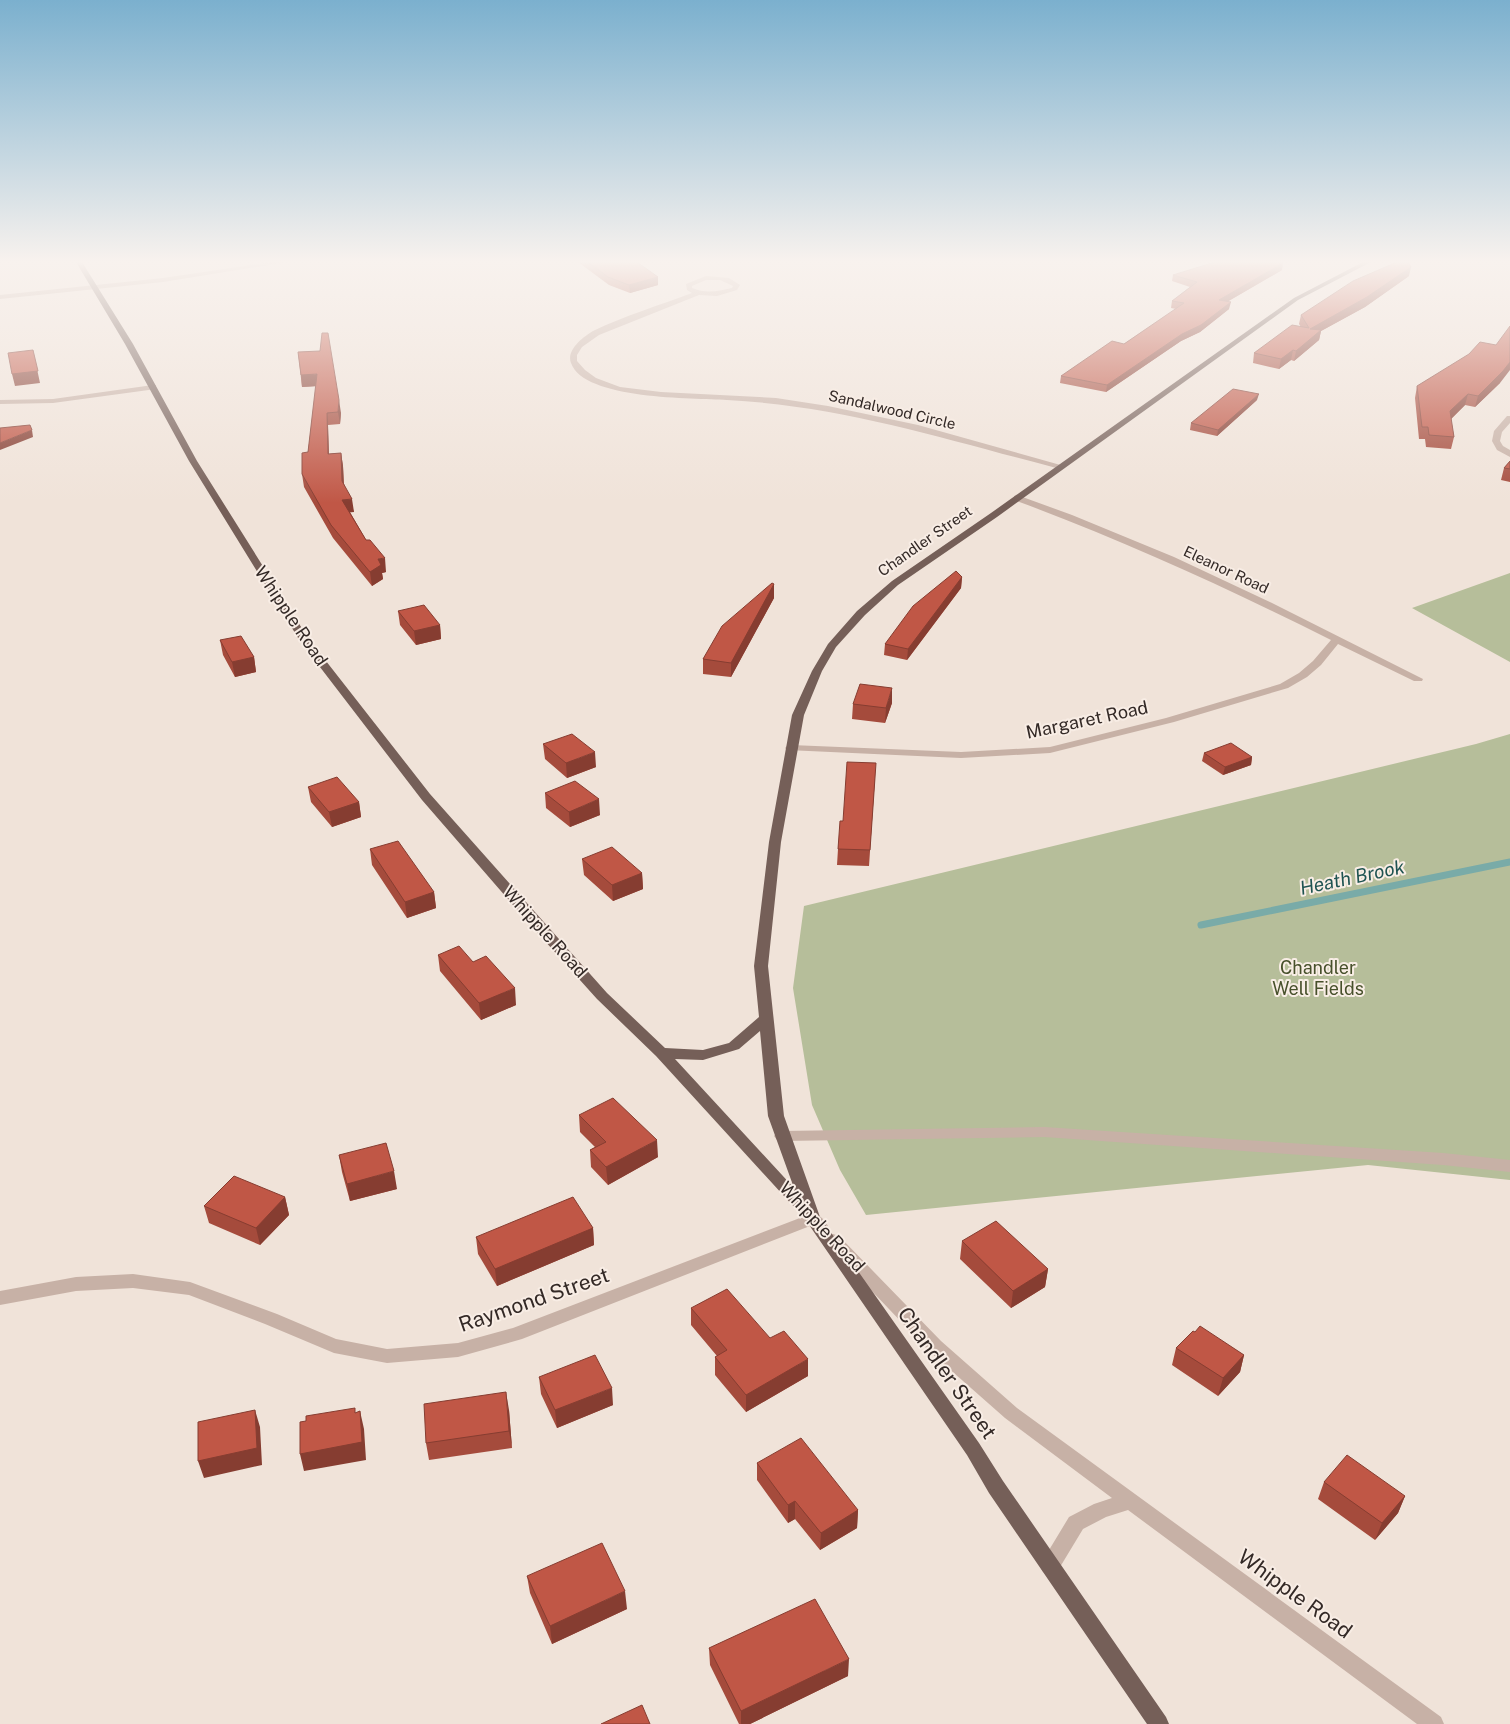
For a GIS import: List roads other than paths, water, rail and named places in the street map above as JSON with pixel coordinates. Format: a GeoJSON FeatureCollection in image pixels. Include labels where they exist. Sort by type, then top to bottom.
{"type":"FeatureCollection","features":[{"type":"Feature","properties":{"kind":"main road","name":"Whipple Road"},"geometry":{"type":"LineString","coordinates":[[127,342],[195,465],[304,639],[426,797],[602,996],[661,1053],[813,1219]]}},
{"type":"Feature","properties":{"kind":"main road","name":"Chandler Street"},"geometry":{"type":"LineString","coordinates":[[1159,1724],[996,1487],[973,1449],[813,1219],[776,1116],[761,966],[775,842],[798,715],[816,671],[832,646],[860,613],[895,583],[1235,342]]}},
{"type":"Feature","properties":{"kind":"main road"},"geometry":{"type":"LineString","coordinates":[[661,1053],[702,1055],[734,1046],[766,1019]]}},
{"type":"Feature","properties":{"kind":"street","name":"Sandalwood Circle"},"geometry":{"type":"LineString","coordinates":[[584,342],[575,351],[572,358],[582,373],[595,380],[628,390],[664,395],[777,401],[827,408],[872,417],[1060,466]]}},
{"type":"Feature","properties":{"kind":"street"},"geometry":{"type":"LineString","coordinates":[[0,402],[53,401],[153,387]]}},
{"type":"Feature","properties":{"kind":"street"},"geometry":{"type":"LineString","coordinates":[[1510,418],[1498,431],[1496,442],[1500,448],[1510,454]]}},
{"type":"Feature","properties":{"kind":"street","name":"Eleanor Road"},"geometry":{"type":"LineString","coordinates":[[1017,498],[1100,529],[1337,639],[1418,679]]}},
{"type":"Feature","properties":{"kind":"street","name":"Margaret Road"},"geometry":{"type":"LineString","coordinates":[[791,748],[961,755],[1050,750],[1170,720],[1284,686],[1303,675],[1317,663],[1337,639]]}},
{"type":"Feature","properties":{"kind":"street"},"geometry":{"type":"LineString","coordinates":[[782,1136],[1044,1132],[1444,1159],[1510,1166]]}},
{"type":"Feature","properties":{"kind":"street","name":"Raymond Street"},"geometry":{"type":"LineString","coordinates":[[0,1298],[76,1284],[133,1281],[190,1289],[272,1319],[334,1346],[387,1356],[458,1350],[516,1334],[813,1219]]}},
{"type":"Feature","properties":{"kind":"street","name":"Whipple Road"},"geometry":{"type":"LineString","coordinates":[[813,1219],[934,1346],[1011,1413],[1434,1724]]}},
{"type":"Feature","properties":{"kind":"street"},"geometry":{"type":"LineString","coordinates":[[1050,1566],[1076,1523],[1102,1510],[1130,1501]]}},
{"type":"Feature","properties":{"kind":"waterway","name":"Heath Brook"},"geometry":{"type":"LineString","coordinates":[[1201,925],[1510,862]]}},
{"type":"Feature","properties":{"kind":"park label","name":"Chandler Well Fields"},"geometry":{"type":"Point","coordinates":[1318,978]}}]}
